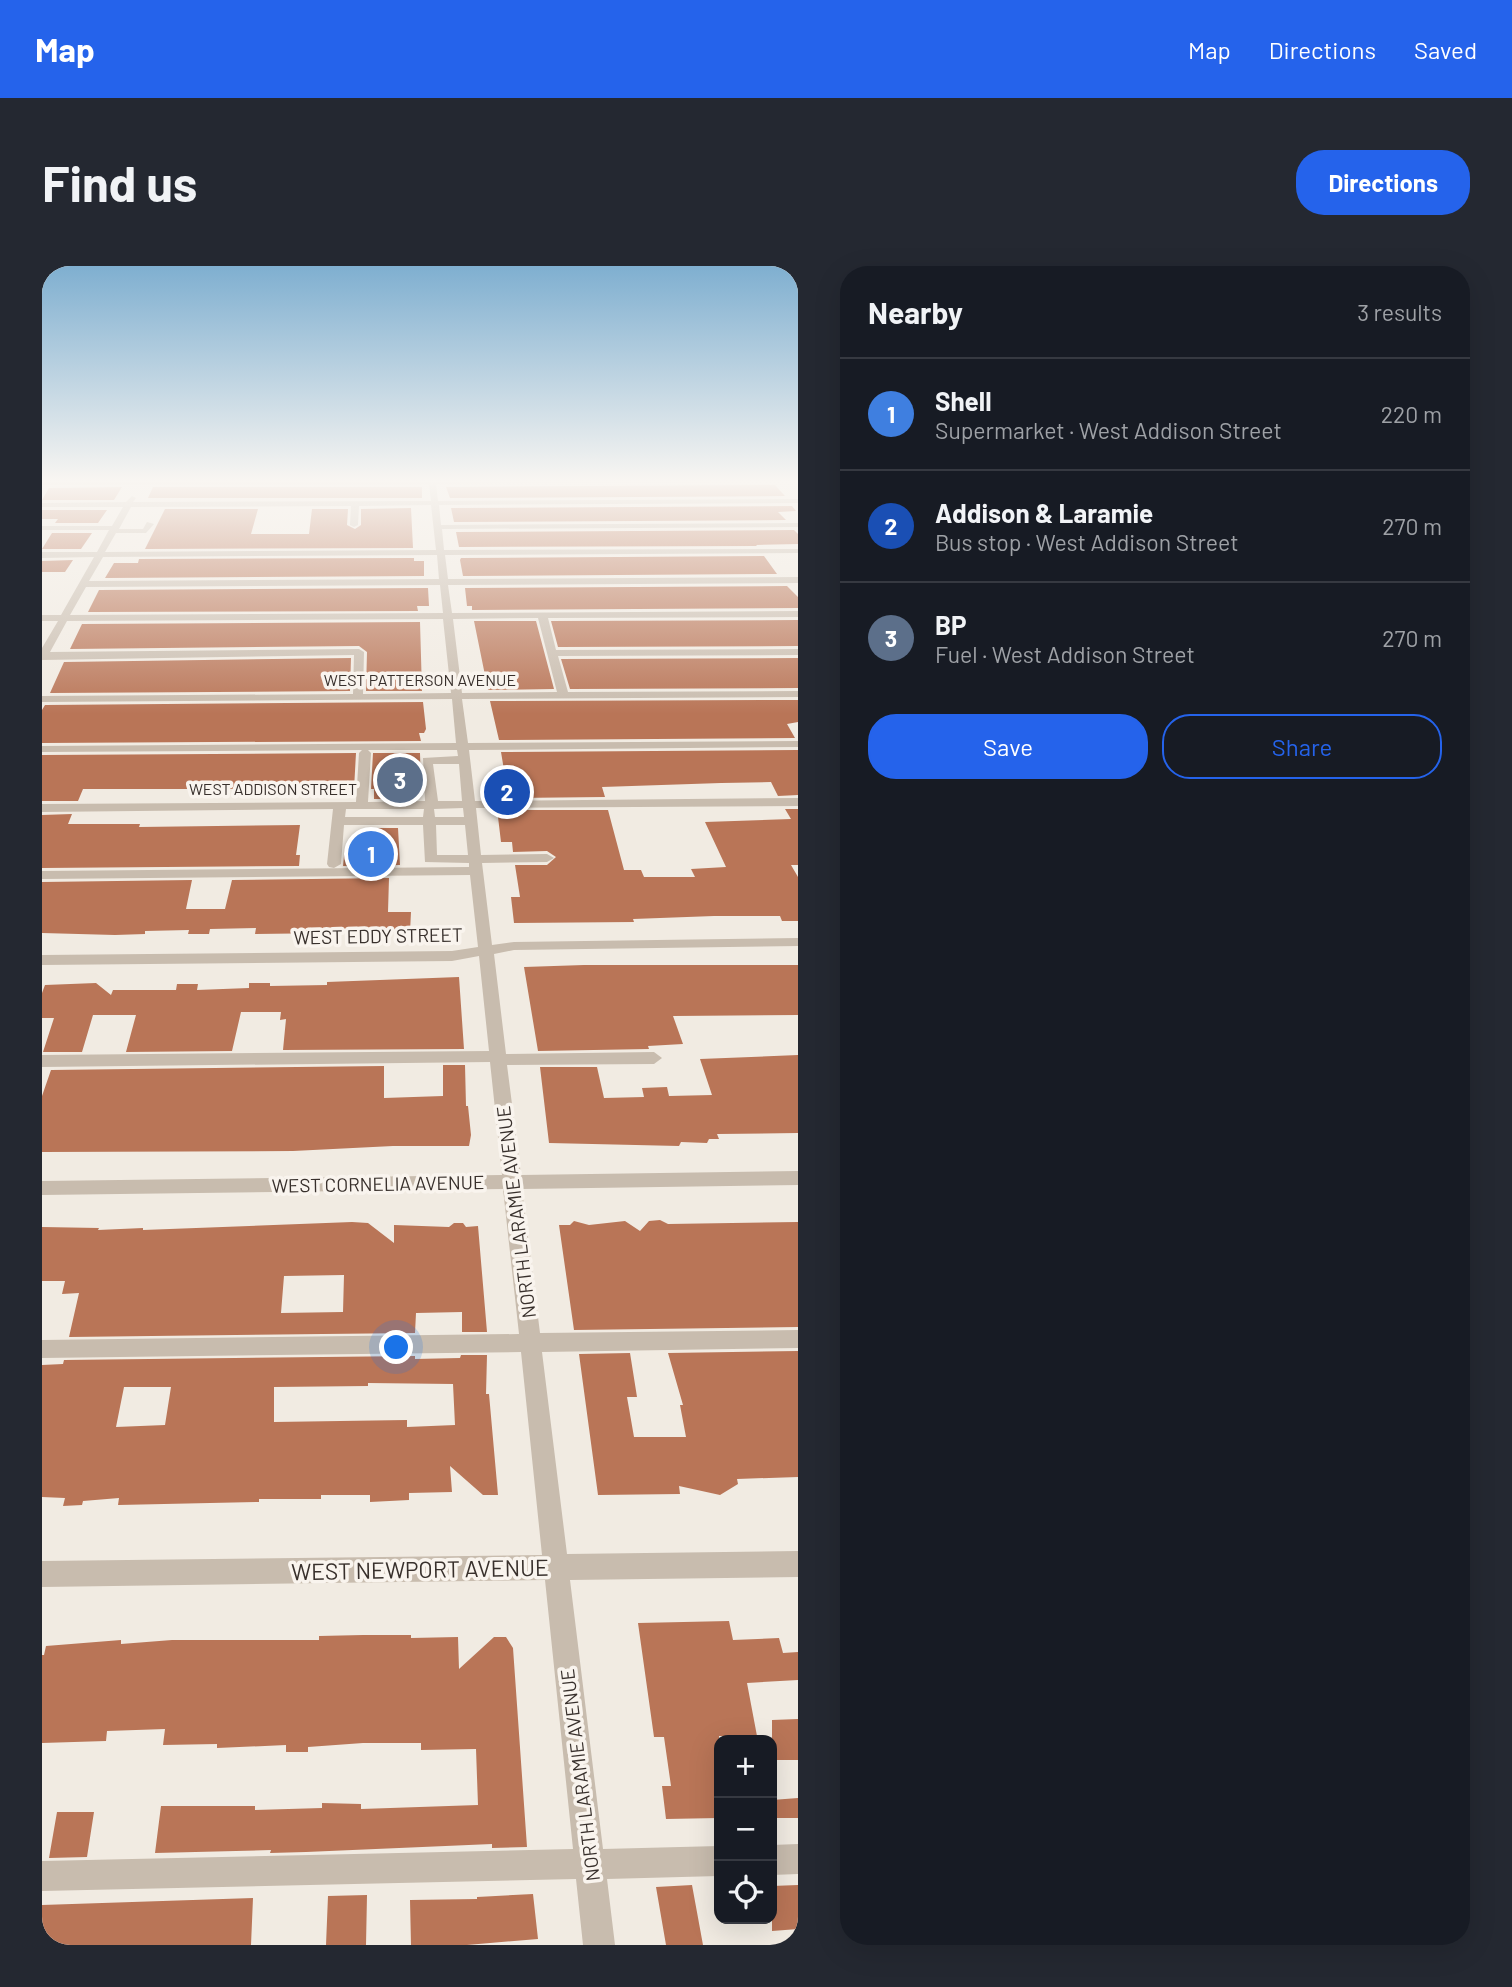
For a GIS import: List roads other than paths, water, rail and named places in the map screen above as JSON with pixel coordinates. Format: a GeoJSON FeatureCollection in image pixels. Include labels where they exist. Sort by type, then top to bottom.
{"type":"FeatureCollection","features":[{"type":"Feature","properties":{"kind":"street"},"geometry":{"type":"LineString","coordinates":[[42,656],[99,557]]}},
{"type":"Feature","properties":{"kind":"street","name":"NORTH LARAMIE AVENUE"},"geometry":{"type":"LineString","coordinates":[[441,557],[599,1945]]}},
{"type":"Feature","properties":{"kind":"street"},"geometry":{"type":"LineString","coordinates":[[782,557],[794,573]]}},
{"type":"Feature","properties":{"kind":"street"},"geometry":{"type":"LineString","coordinates":[[83,584],[444,582],[794,573]]}},
{"type":"Feature","properties":{"kind":"street"},"geometry":{"type":"LineString","coordinates":[[42,618],[798,614]]}},
{"type":"Feature","properties":{"kind":"street"},"geometry":{"type":"LineString","coordinates":[[542,615],[563,695]]}},
{"type":"Feature","properties":{"kind":"street"},"geometry":{"type":"LineString","coordinates":[[42,656],[359,652],[358,696]]}},
{"type":"Feature","properties":{"kind":"street"},"geometry":{"type":"LineString","coordinates":[[552,653],[798,652]]}},
{"type":"Feature","properties":{"kind":"street","name":"WEST PATTERSON AVENUE"},"geometry":{"type":"LineString","coordinates":[[42,699],[798,694]]}},
{"type":"Feature","properties":{"kind":"street"},"geometry":{"type":"LineString","coordinates":[[42,749],[464,753],[798,744]]}},
{"type":"Feature","properties":{"kind":"street"},"geometry":{"type":"LineString","coordinates":[[362,806],[365,753]]}},
{"type":"Feature","properties":{"kind":"street"},"geometry":{"type":"LineString","coordinates":[[464,753],[427,760],[431,806],[430,859],[476,865]]}},
{"type":"Feature","properties":{"kind":"street","name":"WEST ADDISON STREET"},"geometry":{"type":"LineString","coordinates":[[42,808],[431,806],[470,813],[798,802]]}},
{"type":"Feature","properties":{"kind":"street"},"geometry":{"type":"LineString","coordinates":[[334,864],[340,806]]}},
{"type":"Feature","properties":{"kind":"street"},"geometry":{"type":"LineString","coordinates":[[338,821],[429,821],[470,813]]}},
{"type":"Feature","properties":{"kind":"street"},"geometry":{"type":"LineString","coordinates":[[42,875],[476,865],[547,858]]}},
{"type":"Feature","properties":{"kind":"street","name":"WEST EDDY STREET"},"geometry":{"type":"LineString","coordinates":[[42,960],[452,956],[514,946],[798,942]]}},
{"type":"Feature","properties":{"kind":"street"},"geometry":{"type":"LineString","coordinates":[[42,1061],[654,1058]]}},
{"type":"Feature","properties":{"kind":"street","name":"WEST CORNELIA AVENUE"},"geometry":{"type":"LineString","coordinates":[[42,1188],[798,1178]]}},
{"type":"Feature","properties":{"kind":"street"},"geometry":{"type":"LineString","coordinates":[[42,1349],[798,1339]]}},
{"type":"Feature","properties":{"kind":"street","name":"WEST NEWPORT AVENUE"},"geometry":{"type":"LineString","coordinates":[[42,1574],[556,1569],[798,1563]]}},
{"type":"Feature","properties":{"kind":"street"},"geometry":{"type":"LineString","coordinates":[[777,1860],[798,1859]]}},
{"type":"Feature","properties":{"kind":"street"},"geometry":{"type":"LineString","coordinates":[[42,1876],[714,1861]]}},
{"type":"Feature","properties":{"kind":"place","name":"BP"},"geometry":{"type":"Point","coordinates":[400,780]}},
{"type":"Feature","properties":{"kind":"place","name":"Addison & Laramie"},"geometry":{"type":"Point","coordinates":[507,792]}},
{"type":"Feature","properties":{"kind":"place","name":"Shell"},"geometry":{"type":"Point","coordinates":[371,854]}}]}
